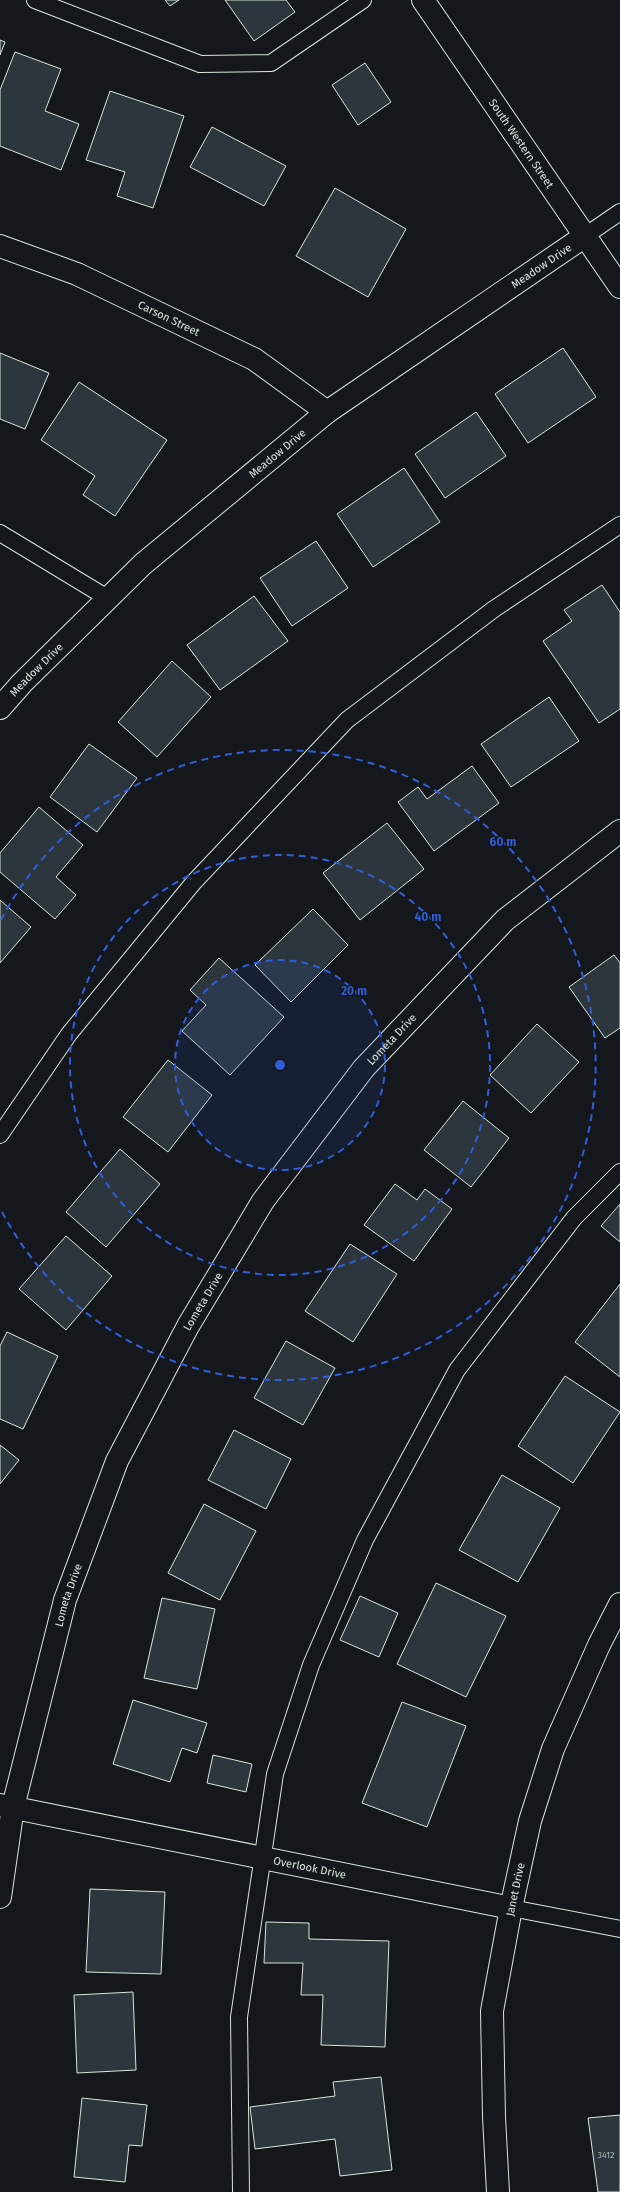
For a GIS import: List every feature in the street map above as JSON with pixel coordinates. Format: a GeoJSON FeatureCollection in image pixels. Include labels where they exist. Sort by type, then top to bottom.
{"type":"FeatureCollection","features":[{"type":"Feature","properties":{"kind":"street","name":"South Western Street"},"geometry":{"type":"LineString","coordinates":[[424,0],[620,286]]}},
{"type":"Feature","properties":{"kind":"street","name":"Meadow Drive"},"geometry":{"type":"LineString","coordinates":[[0,708],[22,683],[143,564],[327,412],[585,236]]}},
{"type":"Feature","properties":{"kind":"street","name":"Carson Street"},"geometry":{"type":"LineString","coordinates":[[0,246],[77,274],[254,359],[327,412]]}},
{"type":"Feature","properties":{"kind":"street","name":"Lometa Drive"},"geometry":{"type":"LineString","coordinates":[[0,1897],[6,1806],[65,1600],[117,1461],[188,1326],[263,1201],[364,1068],[505,920],[620,831]]}},
{"type":"Feature","properties":{"kind":"street","name":"Janet Drive"},"geometry":{"type":"LineString","coordinates":[[498,2192],[494,2117],[492,2011],[511,1908],[530,1821],[553,1749],[599,1645],[620,1604]]}},
{"type":"Feature","properties":{"kind":"street","name":"Overlook Drive"},"geometry":{"type":"LineString","coordinates":[[6,1806],[511,1908]]}},
{"type":"Feature","properties":{"kind":"lane"},"geometry":{"type":"LineString","coordinates":[[35,0],[200,64],[271,63],[363,0]]}},
{"type":"Feature","properties":{"kind":"lane"},"geometry":{"type":"LineString","coordinates":[[585,236],[620,212]]}},
{"type":"Feature","properties":{"kind":"lane"},"geometry":{"type":"LineString","coordinates":[[0,1136],[69,1034],[194,882],[347,720],[494,609],[620,525]]}},
{"type":"Feature","properties":{"kind":"lane"},"geometry":{"type":"LineString","coordinates":[[0,533],[109,599]]}},
{"type":"Feature","properties":{"kind":"lane"},"geometry":{"type":"LineString","coordinates":[[241,2192],[239,2017],[275,1774],[311,1665],[365,1540],[457,1370],[574,1218],[620,1172]]}},
{"type":"Feature","properties":{"kind":"lane","name":"Overlook Drive"},"geometry":{"type":"LineString","coordinates":[[511,1908],[620,1929]]}},
{"type":"Feature","properties":{"kind":"building"},"geometry":{"type":"Polygon","coordinates":[[[165,0],[179,0],[170,6],[165,0]]]}},
{"type":"Feature","properties":{"kind":"building"},"geometry":{"type":"Polygon","coordinates":[[[225,0],[286,0],[295,12],[254,41],[225,0]]]}},
{"type":"Feature","properties":{"kind":"building"},"geometry":{"type":"Polygon","coordinates":[[[0,40],[5,42],[0,55],[0,40]]]}},
{"type":"Feature","properties":{"kind":"building"},"geometry":{"type":"Polygon","coordinates":[[[15,52],[61,69],[45,111],[79,124],[61,170],[0,146],[0,90],[15,52]]]}},
{"type":"Feature","properties":{"kind":"building"},"geometry":{"type":"Polygon","coordinates":[[[365,63],[391,102],[358,125],[332,85],[365,63]]]}},
{"type":"Feature","properties":{"kind":"building"},"geometry":{"type":"Polygon","coordinates":[[[110,91],[184,116],[153,208],[117,196],[125,172],[86,160],[110,91]]]}},
{"type":"Feature","properties":{"kind":"building"},"geometry":{"type":"Polygon","coordinates":[[[212,127],[286,166],[264,206],[190,167],[212,127]]]}},
{"type":"Feature","properties":{"kind":"building"},"geometry":{"type":"Polygon","coordinates":[[[335,188],[406,229],[368,297],[296,256],[335,188]]]}},
{"type":"Feature","properties":{"kind":"building"},"geometry":{"type":"Polygon","coordinates":[[[563,348],[596,397],[528,443],[495,394],[563,348]]]}},
{"type":"Feature","properties":{"kind":"building"},"geometry":{"type":"Polygon","coordinates":[[[0,353],[49,373],[25,429],[0,419],[0,353]]]}},
{"type":"Feature","properties":{"kind":"building"},"geometry":{"type":"Polygon","coordinates":[[[79,382],[167,440],[115,516],[83,495],[95,476],[41,440],[79,382]]]}},
{"type":"Feature","properties":{"kind":"building"},"geometry":{"type":"Polygon","coordinates":[[[476,412],[506,456],[445,498],[415,454],[476,412]]]}},
{"type":"Feature","properties":{"kind":"building"},"geometry":{"type":"Polygon","coordinates":[[[404,468],[440,522],[373,567],[337,514],[404,468]]]}},
{"type":"Feature","properties":{"kind":"building"},"geometry":{"type":"Polygon","coordinates":[[[316,541],[348,588],[292,626],[260,578],[316,541]]]}},
{"type":"Feature","properties":{"kind":"building"},"geometry":{"type":"Polygon","coordinates":[[[602,585],[620,612],[620,709],[599,723],[543,641],[572,621],[564,610],[602,585]]]}},
{"type":"Feature","properties":{"kind":"building"},"geometry":{"type":"Polygon","coordinates":[[[254,596],[288,641],[220,690],[187,645],[254,596]]]}},
{"type":"Feature","properties":{"kind":"building"},"geometry":{"type":"Polygon","coordinates":[[[172,661],[211,697],[157,757],[118,722],[172,661]]]}},
{"type":"Feature","properties":{"kind":"building"},"geometry":{"type":"Polygon","coordinates":[[[549,697],[579,741],[511,787],[481,744],[549,697]]]}},
{"type":"Feature","properties":{"kind":"building"},"geometry":{"type":"Polygon","coordinates":[[[89,744],[137,778],[97,832],[50,797],[89,744]]]}},
{"type":"Feature","properties":{"kind":"building"},"geometry":{"type":"Polygon","coordinates":[[[472,766],[499,803],[434,851],[398,802],[418,787],[427,799],[472,766]]]}},
{"type":"Feature","properties":{"kind":"building"},"geometry":{"type":"Polygon","coordinates":[[[39,807],[83,845],[56,877],[76,895],[55,919],[0,872],[0,853],[39,807]]]}},
{"type":"Feature","properties":{"kind":"building"},"geometry":{"type":"Polygon","coordinates":[[[387,823],[424,869],[360,920],[323,873],[387,823]]]}},
{"type":"Feature","properties":{"kind":"building"},"geometry":{"type":"Polygon","coordinates":[[[0,900],[31,927],[0,963],[0,900]]]}},
{"type":"Feature","properties":{"kind":"building"},"geometry":{"type":"Polygon","coordinates":[[[313,909],[348,945],[291,1002],[255,965],[313,909]]]}},
{"type":"Feature","properties":{"kind":"building"},"geometry":{"type":"Polygon","coordinates":[[[614,955],[620,963],[620,1028],[605,1038],[569,987],[614,955]]]}},
{"type":"Feature","properties":{"kind":"building"},"geometry":{"type":"Polygon","coordinates":[[[219,958],[284,1017],[230,1075],[182,1031],[206,1005],[190,990],[219,958]]]}},
{"type":"Feature","properties":{"kind":"building"},"geometry":{"type":"Polygon","coordinates":[[[537,1024],[579,1062],[531,1113],[490,1075],[537,1024]]]}},
{"type":"Feature","properties":{"kind":"building"},"geometry":{"type":"Polygon","coordinates":[[[168,1060],[212,1095],[168,1152],[123,1117],[168,1060]]]}},
{"type":"Feature","properties":{"kind":"building"},"geometry":{"type":"Polygon","coordinates":[[[463,1101],[509,1138],[471,1187],[424,1150],[463,1101]]]}},
{"type":"Feature","properties":{"kind":"building"},"geometry":{"type":"Polygon","coordinates":[[[120,1149],[160,1184],[106,1247],[66,1212],[120,1149]]]}},
{"type":"Feature","properties":{"kind":"building"},"geometry":{"type":"Polygon","coordinates":[[[395,1184],[417,1200],[425,1189],[452,1209],[414,1261],[364,1225],[395,1184]]]}},
{"type":"Feature","properties":{"kind":"building"},"geometry":{"type":"Polygon","coordinates":[[[620,1204],[620,1242],[601,1226],[620,1204]]]}},
{"type":"Feature","properties":{"kind":"building"},"geometry":{"type":"Polygon","coordinates":[[[66,1236],[112,1276],[66,1330],[19,1289],[66,1236]]]}},
{"type":"Feature","properties":{"kind":"building"},"geometry":{"type":"Polygon","coordinates":[[[350,1244],[397,1274],[353,1342],[305,1311],[350,1244]]]}},
{"type":"Feature","properties":{"kind":"building"},"geometry":{"type":"Polygon","coordinates":[[[620,1284],[620,1377],[575,1342],[620,1284]]]}},
{"type":"Feature","properties":{"kind":"building"},"geometry":{"type":"Polygon","coordinates":[[[7,1332],[58,1356],[23,1429],[0,1419],[0,1346],[7,1332]]]}},
{"type":"Feature","properties":{"kind":"building"},"geometry":{"type":"Polygon","coordinates":[[[286,1341],[335,1368],[303,1425],[254,1398],[286,1341]]]}},
{"type":"Feature","properties":{"kind":"building"},"geometry":{"type":"Polygon","coordinates":[[[565,1376],[620,1412],[573,1483],[518,1446],[565,1376]]]}},
{"type":"Feature","properties":{"kind":"building"},"geometry":{"type":"Polygon","coordinates":[[[234,1430],[291,1459],[266,1509],[208,1480],[234,1430]]]}},
{"type":"Feature","properties":{"kind":"building"},"geometry":{"type":"Polygon","coordinates":[[[0,1445],[19,1460],[0,1484],[0,1445]]]}},
{"type":"Feature","properties":{"kind":"building"},"geometry":{"type":"Polygon","coordinates":[[[502,1475],[560,1508],[518,1582],[459,1550],[502,1475]]]}},
{"type":"Feature","properties":{"kind":"building"},"geometry":{"type":"Polygon","coordinates":[[[204,1504],[256,1531],[220,1600],[168,1573],[204,1504]]]}},
{"type":"Feature","properties":{"kind":"building"},"geometry":{"type":"Polygon","coordinates":[[[436,1583],[506,1616],[466,1697],[397,1664],[436,1583]]]}},
{"type":"Feature","properties":{"kind":"building"},"geometry":{"type":"Polygon","coordinates":[[[360,1596],[398,1613],[379,1657],[340,1640],[360,1596]]]}},
{"type":"Feature","properties":{"kind":"building"},"geometry":{"type":"Polygon","coordinates":[[[162,1598],[215,1609],[197,1689],[144,1678],[162,1598]]]}},
{"type":"Feature","properties":{"kind":"building"},"geometry":{"type":"Polygon","coordinates":[[[133,1700],[207,1723],[197,1753],[182,1748],[170,1782],[113,1764],[133,1700]]]}},
{"type":"Feature","properties":{"kind":"building"},"geometry":{"type":"Polygon","coordinates":[[[402,1702],[466,1726],[427,1827],[362,1803],[402,1702]]]}},
{"type":"Feature","properties":{"kind":"building"},"geometry":{"type":"Polygon","coordinates":[[[213,1755],[252,1764],[246,1792],[207,1783],[213,1755]]]}},
{"type":"Feature","properties":{"kind":"building"},"geometry":{"type":"Polygon","coordinates":[[[90,1889],[165,1892],[161,1974],[86,1972],[90,1889]]]}},
{"type":"Feature","properties":{"kind":"building"},"geometry":{"type":"Polygon","coordinates":[[[266,1922],[309,1923],[309,1939],[389,1941],[385,2047],[321,2045],[323,1995],[301,1995],[303,1963],[264,1963],[266,1922]]]}},
{"type":"Feature","properties":{"kind":"building"},"geometry":{"type":"Polygon","coordinates":[[[133,1992],[136,2070],[77,2073],[74,1995],[133,1992]]]}},
{"type":"Feature","properties":{"kind":"building"},"geometry":{"type":"Polygon","coordinates":[[[381,2077],[392,2170],[340,2176],[335,2139],[255,2149],[250,2107],[335,2096],[333,2082],[381,2077]]]}},
{"type":"Feature","properties":{"kind":"building"},"geometry":{"type":"Polygon","coordinates":[[[82,2098],[147,2105],[142,2146],[129,2145],[125,2182],[74,2177],[82,2098]]]}},
{"type":"Feature","properties":{"kind":"building"},"geometry":{"type":"Polygon","coordinates":[[[620,2115],[620,2192],[598,2192],[588,2118],[620,2115]]]}}]}
